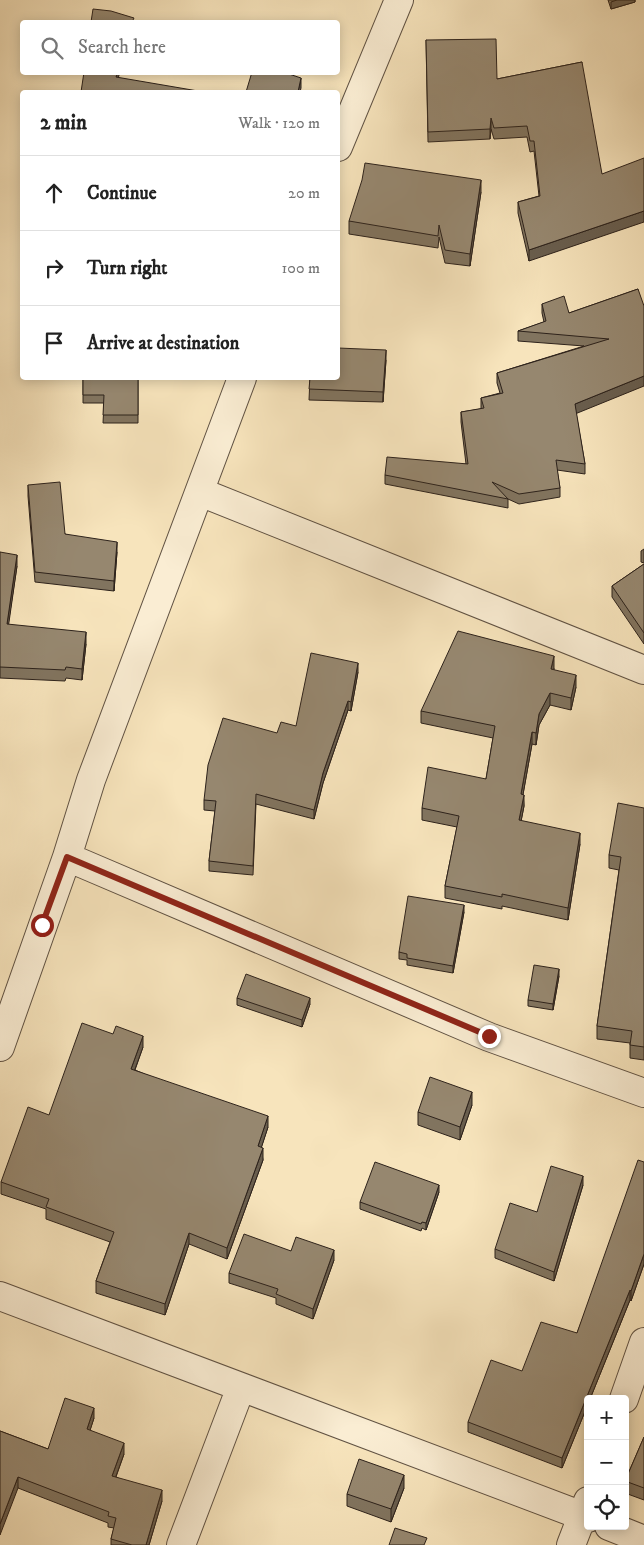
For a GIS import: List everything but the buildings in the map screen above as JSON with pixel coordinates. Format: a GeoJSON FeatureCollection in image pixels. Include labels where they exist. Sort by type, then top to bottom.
{"type":"FeatureCollection","features":[{"type":"Feature","properties":{"kind":"street"},"geometry":{"type":"LineString","coordinates":[[340,142],[399,0]]}},
{"type":"Feature","properties":{"kind":"street"},"geometry":{"type":"LineString","coordinates":[[0,1047],[67,857],[91,780],[241,380]]}},
{"type":"Feature","properties":{"kind":"street"},"geometry":{"type":"LineString","coordinates":[[200,492],[644,670]]}},
{"type":"Feature","properties":{"kind":"street"},"geometry":{"type":"LineString","coordinates":[[67,857],[489,1036],[644,1093]]}},
{"type":"Feature","properties":{"kind":"street"},"geometry":{"type":"LineString","coordinates":[[0,1296],[241,1387],[584,1511]]}},
{"type":"Feature","properties":{"kind":"street"},"geometry":{"type":"LineString","coordinates":[[625,1395],[644,1342]]}},
{"type":"Feature","properties":{"kind":"street"},"geometry":{"type":"LineString","coordinates":[[181,1545],[241,1387]]}},
{"type":"Feature","properties":{"kind":"street"},"geometry":{"type":"LineString","coordinates":[[571,1545],[584,1516]]}},
{"type":"Feature","properties":{"kind":"street"},"geometry":{"type":"LineString","coordinates":[[619,1530],[644,1540]]}},
{"type":"Feature","properties":{"kind":"route"},"geometry":{"type":"LineString","coordinates":[[42,925],[67,857],[489,1036]]}}]}
